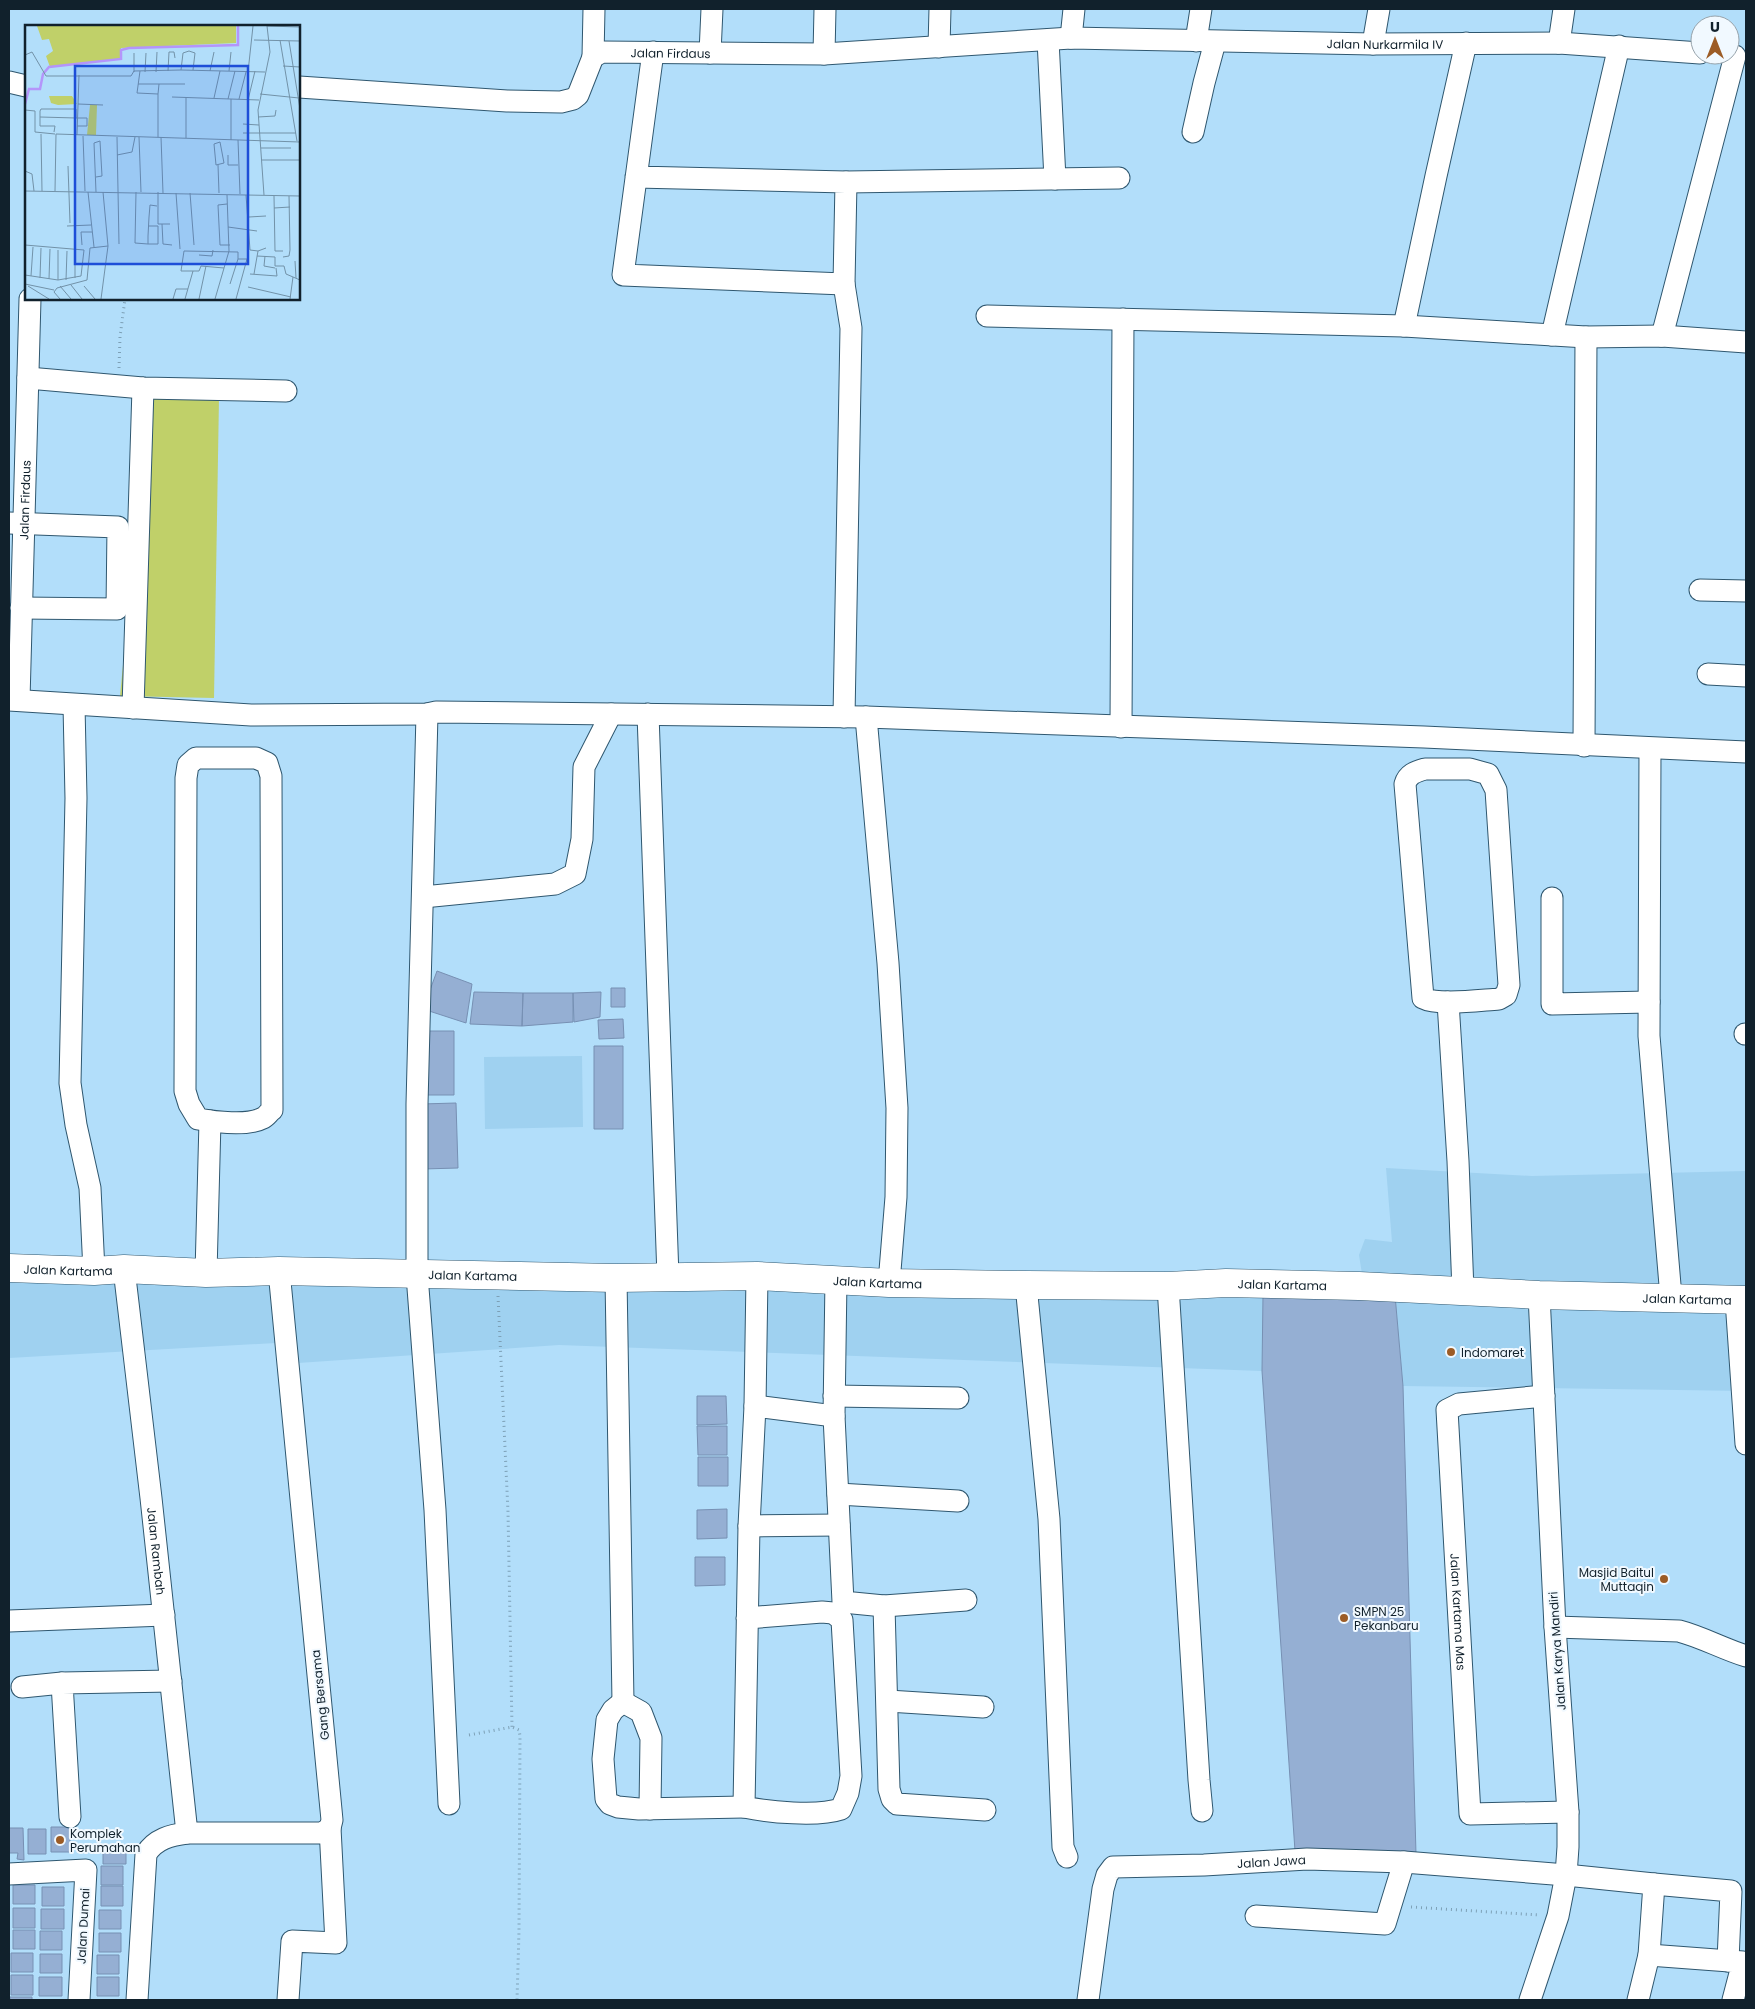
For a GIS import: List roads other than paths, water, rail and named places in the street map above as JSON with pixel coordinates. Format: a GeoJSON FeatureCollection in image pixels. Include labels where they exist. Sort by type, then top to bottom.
{"type":"FeatureCollection","features":[{"type":"Feature","properties":{"kind":"main road","name":"Jalan Kartama"},"geometry":{"type":"LineString","coordinates":[[9,1268],[94,1271],[124,1269],[206,1273],[279,1271],[616,1278],[757,1276],[889,1283],[1026,1285],[1168,1286],[1235,1283],[1463,1290],[1539,1296],[1671,1297],[1741,1300]]}},
{"type":"Feature","properties":{"kind":"street"},"geometry":{"type":"LineString","coordinates":[[300,87],[507,101],[561,102],[573,99],[578,94],[593,57],[594,9]]}},
{"type":"Feature","properties":{"kind":"street"},"geometry":{"type":"LineString","coordinates":[[710,54],[712,9]]}},
{"type":"Feature","properties":{"kind":"street"},"geometry":{"type":"LineString","coordinates":[[824,54],[825,9]]}},
{"type":"Feature","properties":{"kind":"street"},"geometry":{"type":"LineString","coordinates":[[939,47],[940,9]]}},
{"type":"Feature","properties":{"kind":"street"},"geometry":{"type":"LineString","coordinates":[[1071,38],[1074,9]]}},
{"type":"Feature","properties":{"kind":"street"},"geometry":{"type":"LineString","coordinates":[[1193,132],[1204,82],[1206,42],[1201,9]]}},
{"type":"Feature","properties":{"kind":"street"},"geometry":{"type":"LineString","coordinates":[[1373,44],[1379,9]]}},
{"type":"Feature","properties":{"kind":"street"},"geometry":{"type":"LineString","coordinates":[[1559,43],[1564,9]]}},
{"type":"Feature","properties":{"kind":"street","name":"Jalan Firdaus"},"geometry":{"type":"LineString","coordinates":[[593,57],[602,52],[824,54],[1071,38]]}},
{"type":"Feature","properties":{"kind":"street","name":"Jalan Nurkarmila IV"},"geometry":{"type":"LineString","coordinates":[[1071,38],[1373,44],[1559,43],[1690,52]]}},
{"type":"Feature","properties":{"kind":"street"},"geometry":{"type":"LineString","coordinates":[[1048,40],[1055,179]]}},
{"type":"Feature","properties":{"kind":"street"},"geometry":{"type":"LineString","coordinates":[[1404,326],[1466,43]]}},
{"type":"Feature","properties":{"kind":"street"},"geometry":{"type":"LineString","coordinates":[[1552,335],[1619,46]]}},
{"type":"Feature","properties":{"kind":"street"},"geometry":{"type":"LineString","coordinates":[[653,52],[623,275],[844,284]]}},
{"type":"Feature","properties":{"kind":"street"},"geometry":{"type":"LineString","coordinates":[[1662,336],[1733,65]]}},
{"type":"Feature","properties":{"kind":"street"},"geometry":{"type":"LineString","coordinates":[[9,82],[25,86]]}},
{"type":"Feature","properties":{"kind":"street"},"geometry":{"type":"LineString","coordinates":[[636,177],[846,182],[1119,178]]}},
{"type":"Feature","properties":{"kind":"street"},"geometry":{"type":"LineString","coordinates":[[844,717],[852,328],[844,284],[846,182]]}},
{"type":"Feature","properties":{"kind":"street","name":"Jalan Firdaus"},"geometry":{"type":"LineString","coordinates":[[14,700],[15,641],[21,608],[16,523],[28,378],[30,300]]}},
{"type":"Feature","properties":{"kind":"street"},"geometry":{"type":"LineString","coordinates":[[987,316],[1404,326],[1586,337],[1662,336],[1746,342]]}},
{"type":"Feature","properties":{"kind":"street"},"geometry":{"type":"LineString","coordinates":[[1121,727],[1123,319]]}},
{"type":"Feature","properties":{"kind":"street"},"geometry":{"type":"LineString","coordinates":[[1584,746],[1586,337]]}},
{"type":"Feature","properties":{"kind":"street"},"geometry":{"type":"LineString","coordinates":[[28,378],[143,388],[286,391]]}},
{"type":"Feature","properties":{"kind":"street"},"geometry":{"type":"LineString","coordinates":[[133,708],[143,388]]}},
{"type":"Feature","properties":{"kind":"street"},"geometry":{"type":"LineString","coordinates":[[16,523],[118,527],[118,609],[21,608]]}},
{"type":"Feature","properties":{"kind":"street"},"geometry":{"type":"LineString","coordinates":[[1700,590],[1746,591]]}},
{"type":"Feature","properties":{"kind":"street"},"geometry":{"type":"LineString","coordinates":[[1708,674],[1746,676]]}},
{"type":"Feature","properties":{"kind":"street"},"geometry":{"type":"LineString","coordinates":[[14,700],[251,715],[427,714],[436,712],[866,717],[1746,752]]}},
{"type":"Feature","properties":{"kind":"street"},"geometry":{"type":"LineString","coordinates":[[74,705],[76,798],[70,1083],[76,1125],[90,1188],[94,1271]]}},
{"type":"Feature","properties":{"kind":"street"},"geometry":{"type":"LineString","coordinates":[[427,714],[417,1104],[418,1275],[435,1510],[449,1804]]}},
{"type":"Feature","properties":{"kind":"street"},"geometry":{"type":"LineString","coordinates":[[423,897],[554,884],[575,874],[582,839],[584,767],[611,714]]}},
{"type":"Feature","properties":{"kind":"street"},"geometry":{"type":"LineString","coordinates":[[648,714],[668,1277]]}},
{"type":"Feature","properties":{"kind":"street"},"geometry":{"type":"LineString","coordinates":[[866,717],[888,963],[896,1108],[896,1197],[889,1283]]}},
{"type":"Feature","properties":{"kind":"street"},"geometry":{"type":"LineString","coordinates":[[1650,749],[1649,1036],[1671,1297]]}},
{"type":"Feature","properties":{"kind":"street"},"geometry":{"type":"LineString","coordinates":[[196,758],[256,758],[267,763],[271,776],[272,1110],[264,1118],[247,1122],[210,1121],[198,1119],[189,1104],[185,1091],[186,778],[188,765],[196,758]]}},
{"type":"Feature","properties":{"kind":"street"},"geometry":{"type":"LineString","coordinates":[[1425,769],[1470,769],[1488,774],[1496,790],[1509,985],[1506,995],[1499,999],[1448,1002],[1427,1000],[1422,995],[1405,784],[1409,776],[1425,769]]}},
{"type":"Feature","properties":{"kind":"street"},"geometry":{"type":"LineString","coordinates":[[1552,898],[1552,1004],[1649,1002]]}},
{"type":"Feature","properties":{"kind":"street"},"geometry":{"type":"LineString","coordinates":[[1448,1002],[1458,1160],[1463,1290]]}},
{"type":"Feature","properties":{"kind":"street"},"geometry":{"type":"LineString","coordinates":[[206,1273],[210,1121]]}},
{"type":"Feature","properties":{"kind":"street","name":"Jalan Rambah"},"geometry":{"type":"LineString","coordinates":[[124,1269],[187,1833]]}},
{"type":"Feature","properties":{"kind":"street","name":"Gang Bersama"},"geometry":{"type":"LineString","coordinates":[[279,1271],[299,1489],[329,1777],[336,1943],[292,1941],[288,2000]]}},
{"type":"Feature","properties":{"kind":"street"},"geometry":{"type":"LineString","coordinates":[[744,1808],[749,1526],[755,1406],[757,1276]]}},
{"type":"Feature","properties":{"kind":"street"},"geometry":{"type":"LineString","coordinates":[[616,1278],[623,1702]]}},
{"type":"Feature","properties":{"kind":"street"},"geometry":{"type":"LineString","coordinates":[[836,1279],[834,1406],[843,1602],[884,1606],[966,1600]]}},
{"type":"Feature","properties":{"kind":"street"},"geometry":{"type":"LineString","coordinates":[[1026,1285],[1048,1519],[1063,1847],[1067,1857]]}},
{"type":"Feature","properties":{"kind":"street"},"geometry":{"type":"LineString","coordinates":[[1168,1286],[1202,1812]]}},
{"type":"Feature","properties":{"kind":"street","name":"Jalan Karya Mandiri"},"geometry":{"type":"LineString","coordinates":[[1530,2000],[1558,1916],[1566,1875],[1568,1812],[1555,1628],[1539,1296]]}},
{"type":"Feature","properties":{"kind":"street"},"geometry":{"type":"LineString","coordinates":[[1741,1300],[1746,1444]]}},
{"type":"Feature","properties":{"kind":"street","name":"Jalan Kartama Mas"},"geometry":{"type":"LineString","coordinates":[[1544,1396],[1459,1404],[1447,1410],[1470,1814],[1568,1812]]}},
{"type":"Feature","properties":{"kind":"street"},"geometry":{"type":"LineString","coordinates":[[755,1406],[834,1406],[958,1398]]}},
{"type":"Feature","properties":{"kind":"street"},"geometry":{"type":"LineString","coordinates":[[838,1494],[958,1500]]}},
{"type":"Feature","properties":{"kind":"street"},"geometry":{"type":"LineString","coordinates":[[749,1526],[839,1525]]}},
{"type":"Feature","properties":{"kind":"street"},"geometry":{"type":"LineString","coordinates":[[884,1606],[889,1789],[892,1800],[898,1804],[985,1810]]}},
{"type":"Feature","properties":{"kind":"street"},"geometry":{"type":"LineString","coordinates":[[623,1702],[613,1710],[607,1720],[603,1759],[606,1799],[610,1804],[618,1807],[650,1809],[744,1808],[780,1812],[833,1812],[841,1809],[848,1793],[852,1776],[842,1620],[833,1613],[822,1612],[747,1618]]}},
{"type":"Feature","properties":{"kind":"street"},"geometry":{"type":"LineString","coordinates":[[9,1621],[164,1615]]}},
{"type":"Feature","properties":{"kind":"street"},"geometry":{"type":"LineString","coordinates":[[1555,1628],[1679,1630],[1695,1635],[1722,1649],[1746,1656]]}},
{"type":"Feature","properties":{"kind":"street"},"geometry":{"type":"LineString","coordinates":[[22,1687],[62,1683],[171,1680]]}},
{"type":"Feature","properties":{"kind":"street"},"geometry":{"type":"LineString","coordinates":[[62,1683],[70,1817]]}},
{"type":"Feature","properties":{"kind":"street"},"geometry":{"type":"LineString","coordinates":[[888,1701],[983,1707]]}},
{"type":"Feature","properties":{"kind":"street"},"geometry":{"type":"LineString","coordinates":[[623,1702],[641,1712],[651,1738],[650,1809]]}},
{"type":"Feature","properties":{"kind":"street"},"geometry":{"type":"LineString","coordinates":[[137,2000],[146,1854],[151,1846],[172,1835],[187,1833],[322,1833],[330,1828]]}},
{"type":"Feature","properties":{"kind":"street","name":"Jalan Jawa"},"geometry":{"type":"LineString","coordinates":[[1088,2000],[1103,1889],[1107,1875],[1113,1867],[1204,1865],[1308,1859],[1404,1862],[1731,1891],[1728,1961]]}},
{"type":"Feature","properties":{"kind":"street"},"geometry":{"type":"LineString","coordinates":[[1256,1916],[1385,1924],[1404,1862]]}},
{"type":"Feature","properties":{"kind":"street","name":"Jalan Dumai"},"geometry":{"type":"LineString","coordinates":[[9,1874],[86,1870],[79,2000]]}},
{"type":"Feature","properties":{"kind":"street"},"geometry":{"type":"LineString","coordinates":[[1638,2000],[1650,1955],[1654,1884]]}},
{"type":"Feature","properties":{"kind":"street"},"geometry":{"type":"LineString","coordinates":[[1650,1955],[1743,1962],[1733,2000]]}},
{"type":"Feature","properties":{"kind":"place","name":"Indomaret"},"geometry":{"type":"Point","coordinates":[1451,1352]}},
{"type":"Feature","properties":{"kind":"place","name":"Masjid Baitul Muttaqin"},"geometry":{"type":"Point","coordinates":[1664,1579]}},
{"type":"Feature","properties":{"kind":"place","name":"SMPN 25 Pekanbaru"},"geometry":{"type":"Point","coordinates":[1344,1618]}},
{"type":"Feature","properties":{"kind":"place","name":"Komplek Perumahan"},"geometry":{"type":"Point","coordinates":[60,1840]}}]}
